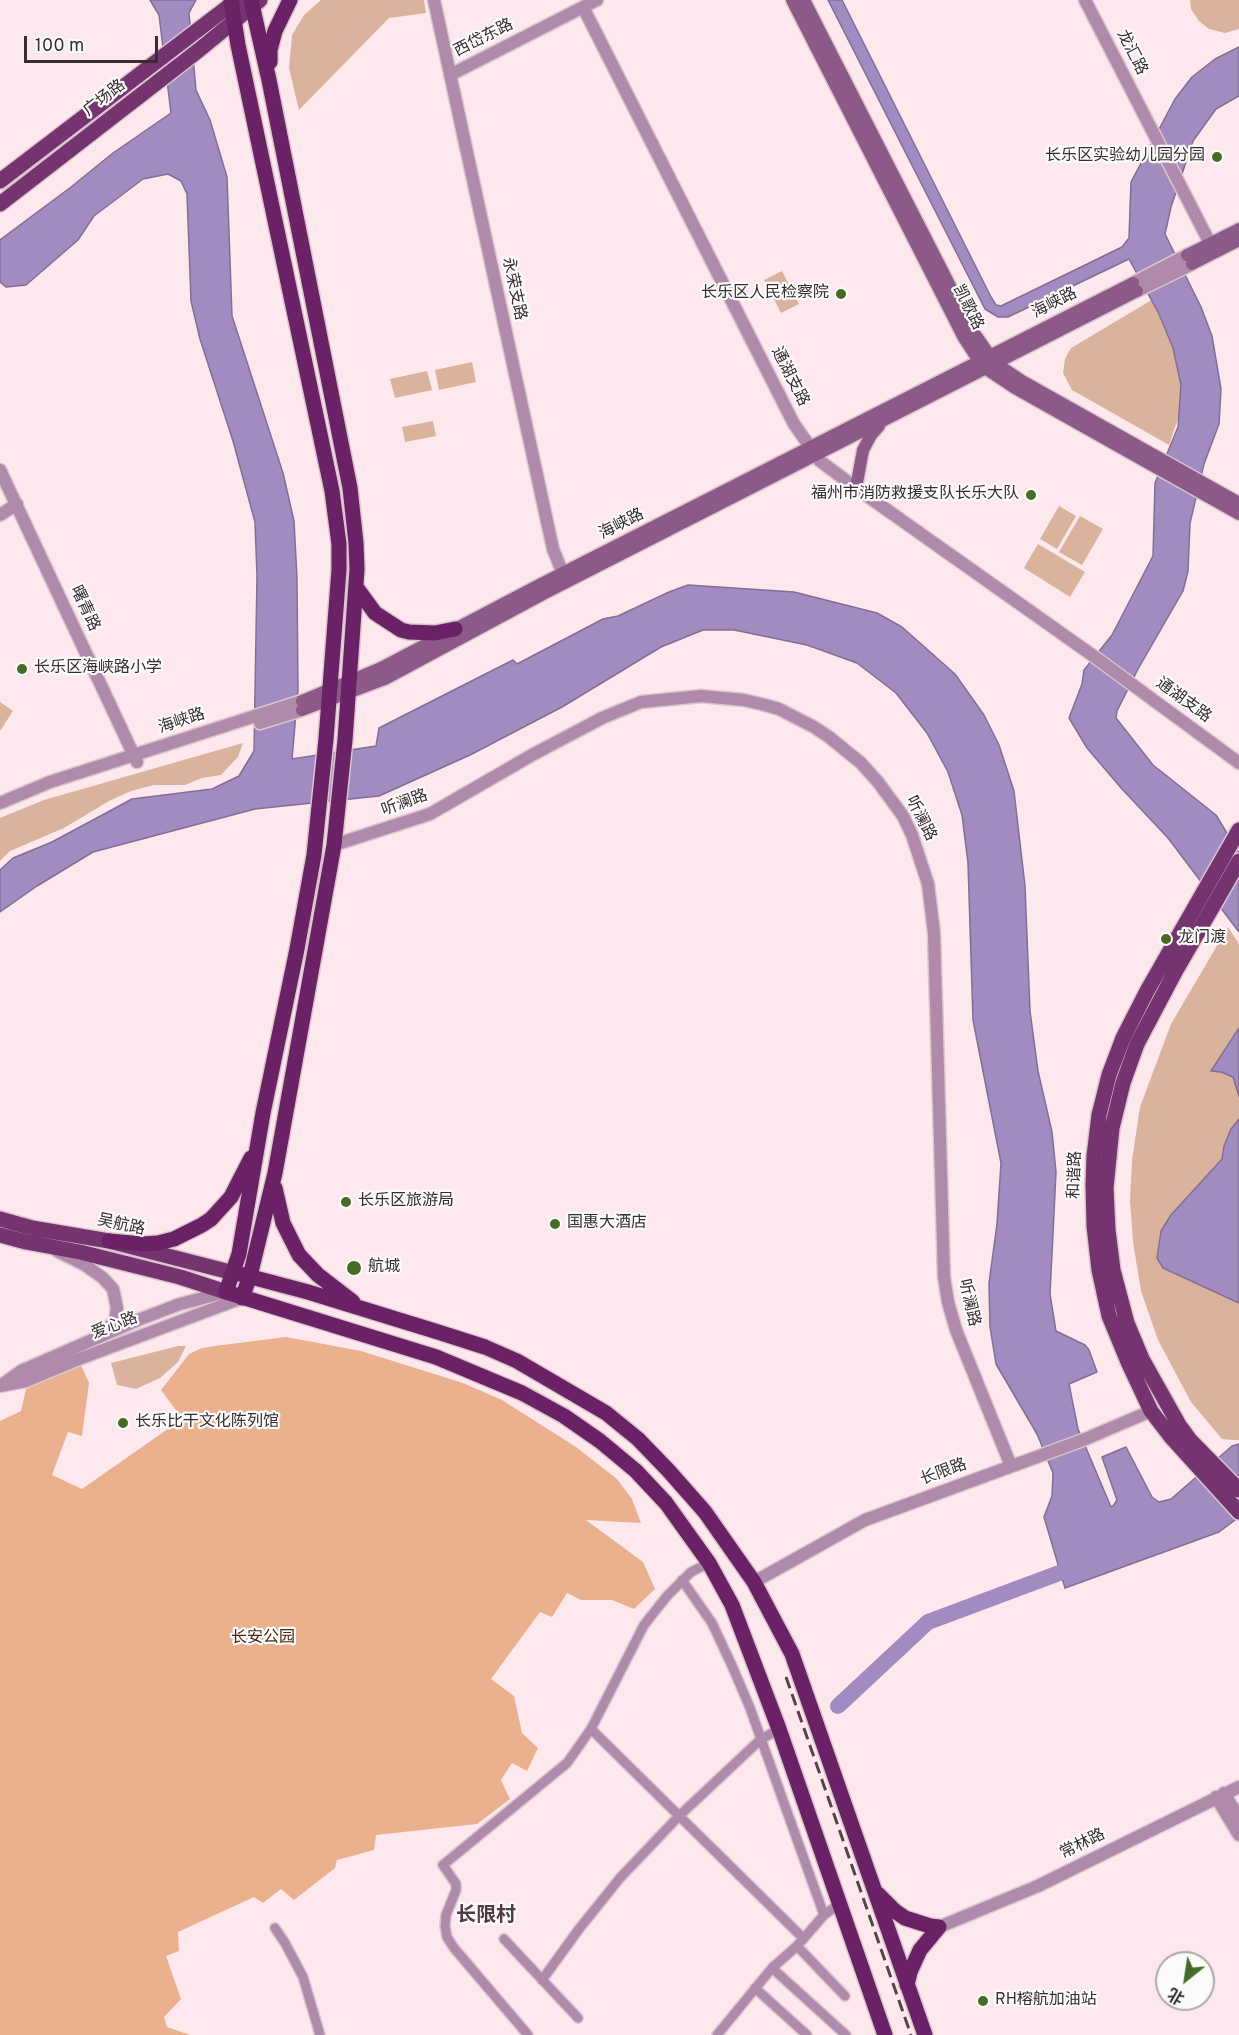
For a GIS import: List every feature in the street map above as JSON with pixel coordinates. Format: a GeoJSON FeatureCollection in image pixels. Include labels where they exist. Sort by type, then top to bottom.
{"type":"FeatureCollection","features":[{"type":"Feature","properties":{"kind":"highway"},"geometry":{"type":"LineString","coordinates":[[269,80],[270,50],[275,31],[290,0]]}},
{"type":"Feature","properties":{"kind":"highway"},"geometry":{"type":"LineString","coordinates":[[233,2],[233,21],[332,491],[339,544],[339,570],[326,739],[314,855],[263,1113],[239,1254],[226,1292],[436,1357],[522,1393],[564,1416],[600,1441],[636,1471],[680,1521],[732,1605],[779,1729],[885,2035]]}},
{"type":"Feature","properties":{"kind":"highway"},"geometry":{"type":"LineString","coordinates":[[243,1298],[274,1173],[334,845],[345,740],[356,587],[356,543],[350,488],[255,2]]}},
{"type":"Feature","properties":{"kind":"highway"},"geometry":{"type":"LineString","coordinates":[[356,587],[375,613],[401,630],[435,633],[455,629]]}},
{"type":"Feature","properties":{"kind":"highway"},"geometry":{"type":"LineString","coordinates":[[110,1241],[158,1243],[191,1232],[211,1220],[231,1197],[260,1139]]}},
{"type":"Feature","properties":{"kind":"highway"},"geometry":{"type":"LineString","coordinates":[[274,1173],[279,1214],[299,1254],[318,1275],[363,1309]]}},
{"type":"Feature","properties":{"kind":"highway"},"geometry":{"type":"LineString","coordinates":[[234,1272],[309,1292],[485,1347],[517,1361],[606,1413],[638,1439],[668,1470],[705,1512],[754,1582],[792,1654],[925,2035]]}},
{"type":"Feature","properties":{"kind":"highway"},"geometry":{"type":"LineString","coordinates":[[303,1317],[298,1310],[298,1303],[302,1296],[309,1292]]}},
{"type":"Feature","properties":{"kind":"highway"},"geometry":{"type":"LineString","coordinates":[[874,1890],[905,1918],[924,1925],[939,1927]]}},
{"type":"Feature","properties":{"kind":"highway"},"geometry":{"type":"LineString","coordinates":[[907,1985],[920,1950],[939,1927]]}},
{"type":"Feature","properties":{"kind":"main road","name":"凯歌路"},"geometry":{"type":"LineString","coordinates":[[792,0],[964,338],[987,362],[1201,487],[1239,514]]}},
{"type":"Feature","properties":{"kind":"main road","name":"凯歌路"},"geometry":{"type":"LineString","coordinates":[[804,0],[987,362]]}},
{"type":"Feature","properties":{"kind":"main road","name":"广场路"},"geometry":{"type":"LineString","coordinates":[[0,181],[233,2]]}},
{"type":"Feature","properties":{"kind":"main road","name":"广场路"},"geometry":{"type":"LineString","coordinates":[[0,204],[199,50],[255,2]]}},
{"type":"Feature","properties":{"kind":"main road","name":"海峡路"},"geometry":{"type":"LineString","coordinates":[[1190,259],[1212,248],[1239,229]]}},
{"type":"Feature","properties":{"kind":"main road","name":"海峡路"},"geometry":{"type":"LineString","coordinates":[[1212,248],[1239,240]]}},
{"type":"Feature","properties":{"kind":"main road","name":"海峡路"},"geometry":{"type":"LineString","coordinates":[[348,688],[455,629],[564,578],[1135,287]]}},
{"type":"Feature","properties":{"kind":"main road","name":"海峡路"},"geometry":{"type":"LineString","coordinates":[[814,451],[883,421],[987,362]]}},
{"type":"Feature","properties":{"kind":"main road"},"geometry":{"type":"LineString","coordinates":[[856,488],[863,450],[871,435],[883,421]]}},
{"type":"Feature","properties":{"kind":"main road","name":"凯歌路"},"geometry":{"type":"LineString","coordinates":[[1201,487],[1239,503]]}},
{"type":"Feature","properties":{"kind":"main road","name":"海峡路"},"geometry":{"type":"LineString","coordinates":[[302,706],[348,688],[386,679],[564,578]]}},
{"type":"Feature","properties":{"kind":"main road","name":"和谐路"},"geometry":{"type":"LineString","coordinates":[[1239,830],[1147,991],[1123,1038],[1109,1076],[1099,1115],[1094,1156],[1094,1226],[1099,1270],[1109,1317],[1128,1362],[1151,1411],[1200,1460],[1239,1490]]}},
{"type":"Feature","properties":{"kind":"main road","name":"和谐路"},"geometry":{"type":"LineString","coordinates":[[1239,861],[1137,1044],[1123,1083],[1112,1128],[1106,1188],[1109,1249],[1127,1323],[1142,1359],[1167,1407],[1190,1440],[1200,1460],[1239,1512]]}},
{"type":"Feature","properties":{"kind":"main road","name":"吴航路"},"geometry":{"type":"LineString","coordinates":[[0,1219],[32,1228],[110,1241],[234,1272]]}},
{"type":"Feature","properties":{"kind":"main road","name":"吴航路"},"geometry":{"type":"LineString","coordinates":[[0,1235],[80,1252],[226,1292]]}},
{"type":"Feature","properties":{"kind":"main road"},"geometry":{"type":"LineString","coordinates":[[147,1269],[157,1265],[157,1257],[152,1251]]}},
{"type":"Feature","properties":{"kind":"street","name":"永荣支路"},"geometry":{"type":"LineString","coordinates":[[434,0],[553,549],[564,578]]}},
{"type":"Feature","properties":{"kind":"street","name":"西岱东路"},"geometry":{"type":"LineString","coordinates":[[450,75],[597,0]]}},
{"type":"Feature","properties":{"kind":"street","name":"龙汇路"},"geometry":{"type":"LineString","coordinates":[[1085,0],[1212,248]]}},
{"type":"Feature","properties":{"kind":"street","name":"通湖支路"},"geometry":{"type":"LineString","coordinates":[[583,7],[789,413],[825,465],[1239,762]]}},
{"type":"Feature","properties":{"kind":"street","name":"海峡路"},"geometry":{"type":"LineString","coordinates":[[1135,287],[1190,259]]}},
{"type":"Feature","properties":{"kind":"street","name":"曙青路"},"geometry":{"type":"LineString","coordinates":[[0,470],[136,758]]}},
{"type":"Feature","properties":{"kind":"street"},"geometry":{"type":"LineString","coordinates":[[0,515],[16,504]]}},
{"type":"Feature","properties":{"kind":"street","name":"听澜路"},"geometry":{"type":"LineString","coordinates":[[334,845],[430,814],[592,723],[641,702],[701,696],[744,700],[765,705],[788,713],[814,727],[861,763],[903,816],[912,835],[928,884],[934,933],[944,1277],[956,1330],[1011,1466]]}},
{"type":"Feature","properties":{"kind":"street","name":"海峡路"},"geometry":{"type":"LineString","coordinates":[[0,803],[50,782],[136,758],[302,706]]}},
{"type":"Feature","properties":{"kind":"street","name":"海峡路"},"geometry":{"type":"LineString","coordinates":[[0,811],[136,758]]}},
{"type":"Feature","properties":{"kind":"street"},"geometry":{"type":"LineString","coordinates":[[48,1247],[85,1265],[103,1278],[112,1289],[117,1308],[115,1320],[98,1338]]}},
{"type":"Feature","properties":{"kind":"street"},"geometry":{"type":"LineString","coordinates":[[1,1385],[21,1371],[180,1304],[226,1292]]}},
{"type":"Feature","properties":{"kind":"street","name":"爱心路"},"geometry":{"type":"LineString","coordinates":[[1,1385],[26,1381],[130,1339],[243,1298]]}},
{"type":"Feature","properties":{"kind":"street","name":"长限路"},"geometry":{"type":"LineString","coordinates":[[754,1582],[865,1520],[1083,1440],[1151,1411]]}},
{"type":"Feature","properties":{"kind":"street"},"geometry":{"type":"LineString","coordinates":[[528,2035],[447,1937],[446,1915],[456,1890],[456,1884],[443,1865],[567,1763],[591,1729],[644,1625],[682,1580],[708,1563]]}},
{"type":"Feature","properties":{"kind":"street"},"geometry":{"type":"LineString","coordinates":[[682,1580],[719,1636],[750,1708],[824,1916]]}},
{"type":"Feature","properties":{"kind":"street"},"geometry":{"type":"LineString","coordinates":[[591,1729],[679,1816],[800,1942],[845,1996]]}},
{"type":"Feature","properties":{"kind":"street"},"geometry":{"type":"LineString","coordinates":[[542,1980],[620,1878],[679,1816],[760,1740],[779,1729]]}},
{"type":"Feature","properties":{"kind":"street","name":"常林路"},"geometry":{"type":"LineString","coordinates":[[939,1927],[1038,1886],[1239,1787]]}},
{"type":"Feature","properties":{"kind":"street"},"geometry":{"type":"LineString","coordinates":[[1220,1795],[1239,1818]]}},
{"type":"Feature","properties":{"kind":"street"},"geometry":{"type":"LineString","coordinates":[[1220,1795],[1239,1835]]}},
{"type":"Feature","properties":{"kind":"street"},"geometry":{"type":"LineString","coordinates":[[717,2035],[772,1968],[839,1904]]}},
{"type":"Feature","properties":{"kind":"street"},"geometry":{"type":"LineString","coordinates":[[275,1928],[303,1977],[320,2035]]}},
{"type":"Feature","properties":{"kind":"street"},"geometry":{"type":"LineString","coordinates":[[504,1939],[578,2018]]}},
{"type":"Feature","properties":{"kind":"street"},"geometry":{"type":"LineString","coordinates":[[772,1968],[846,2035]]}},
{"type":"Feature","properties":{"kind":"street"},"geometry":{"type":"LineString","coordinates":[[755,1988],[807,2035]]}},
{"type":"Feature","properties":{"kind":"shaded area"},"geometry":{"type":"Polygon","coordinates":[[[150,0],[196,0],[189,13],[196,90],[210,120],[227,177],[232,316],[283,473],[294,521],[298,690],[292,759],[376,746],[379,728],[513,660],[517,664],[603,619],[618,616],[688,585],[794,592],[877,613],[902,627],[955,674],[984,715],[999,745],[1014,791],[1025,886],[1030,1011],[1038,1071],[1052,1132],[1056,1172],[1050,1294],[1056,1331],[1085,1345],[1097,1372],[1069,1384],[1078,1429],[1111,1507],[1117,1500],[1102,1457],[1126,1447],[1152,1497],[1159,1502],[1171,1499],[1232,1446],[1239,1444],[1239,1517],[1219,1532],[1065,1588],[1044,1517],[1052,1496],[1053,1473],[1037,1434],[996,1364],[990,1327],[989,1283],[997,1224],[1001,1163],[973,1020],[968,863],[962,815],[948,772],[927,733],[896,693],[857,663],[807,645],[734,630],[703,630],[661,647],[562,707],[470,755],[379,796],[255,809],[93,852],[0,912],[0,870],[13,858],[52,842],[132,799],[212,789],[239,776],[254,751],[257,576],[255,522],[233,441],[200,339],[191,301],[187,194],[181,181],[168,174],[143,179],[94,216],[78,240],[26,285],[6,287],[0,282],[0,240],[113,153],[171,113],[159,15],[150,0]]]}},
{"type":"Feature","properties":{"kind":"shaded area"},"geometry":{"type":"Polygon","coordinates":[[[321,0],[424,0],[426,13],[389,18],[299,110],[289,68],[292,35],[304,15],[321,0]]]}},
{"type":"Feature","properties":{"kind":"shaded area"},"geometry":{"type":"Polygon","coordinates":[[[828,0],[842,0],[991,297],[996,305],[1001,306],[1122,247],[1129,238],[1131,182],[1175,99],[1192,77],[1215,59],[1239,47],[1239,96],[1216,109],[1193,141],[1171,207],[1165,234],[1201,307],[1212,336],[1221,389],[1219,424],[1204,464],[1190,523],[1188,571],[1183,591],[1138,669],[1117,711],[1116,718],[1153,765],[1216,815],[1239,853],[1239,932],[1168,838],[1087,748],[1069,718],[1082,684],[1084,670],[1112,635],[1153,556],[1155,483],[1178,427],[1181,385],[1173,348],[1159,314],[1129,259],[1008,317],[998,317],[985,309],[828,0]]]}},
{"type":"Feature","properties":{"kind":"shaded area"},"geometry":{"type":"Polygon","coordinates":[[[1190,0],[1239,0],[1239,29],[1225,33],[1209,29],[1199,21],[1191,9],[1190,0]]]}},
{"type":"Feature","properties":{"kind":"shaded area"},"geometry":{"type":"Polygon","coordinates":[[[782,271],[799,304],[781,313],[764,280],[782,271]]]}},
{"type":"Feature","properties":{"kind":"shaded area"},"geometry":{"type":"Polygon","coordinates":[[[1155,298],[1172,328],[1184,401],[1169,445],[1072,390],[1063,373],[1065,359],[1071,348],[1155,298]]]}},
{"type":"Feature","properties":{"kind":"shaded area"},"geometry":{"type":"Polygon","coordinates":[[[472,362],[476,382],[439,390],[435,370],[472,362]]]}},
{"type":"Feature","properties":{"kind":"shaded area"},"geometry":{"type":"Polygon","coordinates":[[[427,371],[432,390],[395,398],[390,379],[427,371]]]}},
{"type":"Feature","properties":{"kind":"shaded area"},"geometry":{"type":"Polygon","coordinates":[[[433,421],[436,436],[405,442],[402,427],[433,421]]]}},
{"type":"Feature","properties":{"kind":"shaded area"},"geometry":{"type":"Polygon","coordinates":[[[1059,506],[1076,516],[1057,549],[1040,539],[1059,506]]]}},
{"type":"Feature","properties":{"kind":"shaded area"},"geometry":{"type":"Polygon","coordinates":[[[1080,516],[1103,529],[1082,565],[1059,552],[1080,516]]]}},
{"type":"Feature","properties":{"kind":"shaded area"},"geometry":{"type":"Polygon","coordinates":[[[1038,544],[1085,572],[1070,597],[1024,568],[1038,544]]]}},
{"type":"Feature","properties":{"kind":"shaded area"},"geometry":{"type":"Polygon","coordinates":[[[0,702],[13,711],[0,731],[0,702]]]}},
{"type":"Feature","properties":{"kind":"shaded area"},"geometry":{"type":"Polygon","coordinates":[[[243,743],[238,757],[221,775],[202,778],[185,785],[154,785],[131,791],[109,801],[64,828],[10,851],[0,861],[0,818],[44,800],[243,743]]]}},
{"type":"Feature","properties":{"kind":"shaded area"},"geometry":{"type":"Polygon","coordinates":[[[1228,927],[1239,944],[1239,1440],[1222,1439],[1191,1402],[1158,1340],[1141,1291],[1133,1242],[1130,1201],[1132,1160],[1140,1107],[1171,1024],[1228,927]]]}},
{"type":"Feature","properties":{"kind":"shaded area"},"geometry":{"type":"Polygon","coordinates":[[[1239,1028],[1239,1096],[1233,1077],[1211,1071],[1239,1028]]]}},
{"type":"Feature","properties":{"kind":"shaded area"},"geometry":{"type":"Polygon","coordinates":[[[1239,1119],[1239,1303],[1163,1268],[1157,1258],[1161,1231],[1171,1215],[1222,1159],[1224,1146],[1231,1129],[1239,1119]]]}},
{"type":"Feature","properties":{"kind":"shaded area"},"geometry":{"type":"Polygon","coordinates":[[[186,1346],[178,1362],[160,1378],[136,1389],[117,1385],[111,1363],[186,1346]]]}},
{"type":"Feature","properties":{"kind":"green space","name":"长安公园"},"geometry":{"type":"Polygon","coordinates":[[[286,1337],[361,1351],[463,1383],[502,1400],[576,1447],[617,1479],[632,1499],[641,1523],[586,1520],[643,1562],[655,1589],[634,1609],[612,1600],[581,1600],[567,1593],[552,1617],[540,1612],[491,1679],[514,1696],[522,1733],[538,1748],[527,1771],[512,1763],[501,1780],[510,1799],[477,1824],[376,1835],[374,1850],[337,1860],[335,1868],[294,1900],[281,1889],[263,1903],[254,1897],[178,1932],[179,1951],[166,1956],[181,1999],[164,2017],[167,2027],[190,2035],[0,2035],[0,1421],[21,1411],[26,1389],[81,1365],[89,1383],[82,1436],[68,1432],[52,1475],[82,1489],[172,1426],[178,1413],[161,1390],[189,1354],[202,1348],[286,1337]]]}},
{"type":"Feature","properties":{"kind":"waterway"},"geometry":{"type":"LineString","coordinates":[[838,1706],[928,1622],[1078,1566]]}},
{"type":"Feature","properties":{"kind":"railway"},"geometry":{"type":"LineString","coordinates":[[786,1677],[911,2035]]}},
{"type":"Feature","properties":{"kind":"place","name":"长乐区实验幼儿园分园"},"geometry":{"type":"Point","coordinates":[1217,157]}},
{"type":"Feature","properties":{"kind":"place","name":"长乐区人民检察院"},"geometry":{"type":"Point","coordinates":[841,294]}},
{"type":"Feature","properties":{"kind":"place","name":"福州市消防救援支队长乐大队"},"geometry":{"type":"Point","coordinates":[1031,495]}},
{"type":"Feature","properties":{"kind":"place","name":"长乐区海峡路小学"},"geometry":{"type":"Point","coordinates":[22,669]}},
{"type":"Feature","properties":{"kind":"place","name":"龙门渡"},"geometry":{"type":"Point","coordinates":[1166,939]}},
{"type":"Feature","properties":{"kind":"place","name":"长乐区旅游局"},"geometry":{"type":"Point","coordinates":[346,1202]}},
{"type":"Feature","properties":{"kind":"place","name":"国惠大酒店"},"geometry":{"type":"Point","coordinates":[555,1224]}},
{"type":"Feature","properties":{"kind":"place","name":"航城"},"geometry":{"type":"Point","coordinates":[354,1268]}},
{"type":"Feature","properties":{"kind":"place","name":"长乐比干文化陈列馆"},"geometry":{"type":"Point","coordinates":[123,1423]}},
{"type":"Feature","properties":{"kind":"place","name":"RH榕航加油站"},"geometry":{"type":"Point","coordinates":[983,2001]}},
{"type":"Feature","properties":{"kind":"district","name":"长限村"},"geometry":{"type":"Point","coordinates":[486,1917]}}]}
